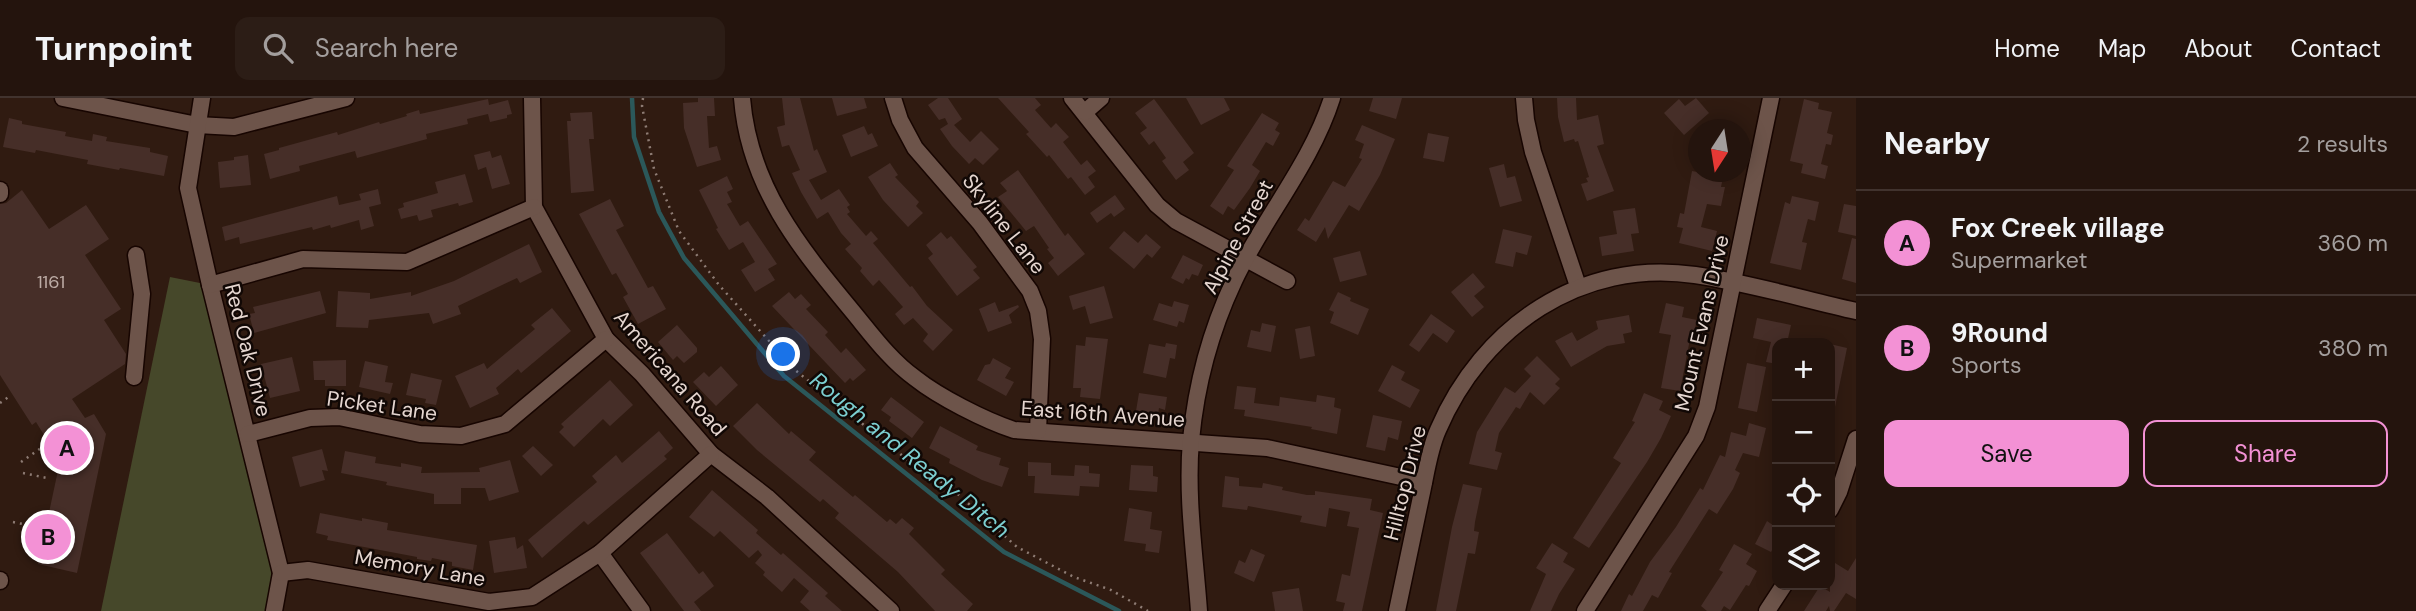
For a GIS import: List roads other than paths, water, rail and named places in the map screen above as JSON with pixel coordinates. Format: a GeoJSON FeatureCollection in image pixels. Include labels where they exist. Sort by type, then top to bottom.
{"type":"FeatureCollection","features":[{"type":"Feature","properties":{"kind":"street"},"geometry":{"type":"LineString","coordinates":[[63,98],[197,125],[234,127],[346,98]]}},
{"type":"Feature","properties":{"kind":"street","name":"Red Oak Drive"},"geometry":{"type":"LineString","coordinates":[[202,98],[188,188],[281,573],[274,611]]}},
{"type":"Feature","properties":{"kind":"street","name":"Americana Road"},"geometry":{"type":"LineString","coordinates":[[532,98],[534,207],[607,339],[642,374],[711,454],[767,497],[891,611]]}},
{"type":"Feature","properties":{"kind":"street","name":"East 16th Avenue"},"geometry":{"type":"LineString","coordinates":[[741,98],[753,155],[768,195],[789,232],[893,360],[916,380],[991,422],[1014,430],[1268,448],[1424,482]]}},
{"type":"Feature","properties":{"kind":"street","name":"Skyline Lane"},"geometry":{"type":"LineString","coordinates":[[893,98],[900,120],[915,148],[980,223],[1030,291],[1038,311],[1042,339],[1038,431]]}},
{"type":"Feature","properties":{"kind":"street"},"geometry":{"type":"LineString","coordinates":[[1072,98],[1157,205],[1176,221],[1287,281]]}},
{"type":"Feature","properties":{"kind":"street"},"geometry":{"type":"LineString","coordinates":[[1085,112],[1101,98]]}},
{"type":"Feature","properties":{"kind":"street","name":"Alpine Street"},"geometry":{"type":"LineString","coordinates":[[1199,611],[1191,505],[1191,442],[1201,377],[1214,332],[1234,282],[1312,144],[1332,98]]}},
{"type":"Feature","properties":{"kind":"street"},"geometry":{"type":"LineString","coordinates":[[1524,98],[1533,152],[1578,286]]}},
{"type":"Feature","properties":{"kind":"street","name":"Mount Evans Drive"},"geometry":{"type":"LineString","coordinates":[[1585,611],[1696,436],[1707,407],[1772,98]]}},
{"type":"Feature","properties":{"kind":"street"},"geometry":{"type":"LineString","coordinates":[[210,285],[303,259],[407,262],[534,207]]}},
{"type":"Feature","properties":{"kind":"street"},"geometry":{"type":"LineString","coordinates":[[134,377],[142,294],[136,255]]}},
{"type":"Feature","properties":{"kind":"street","name":"Hilltop Drive"},"geometry":{"type":"LineString","coordinates":[[1397,611],[1438,429],[1458,391],[1483,356],[1514,326],[1549,301],[1578,286],[1616,276],[1655,272],[1694,275],[1856,311]]}},
{"type":"Feature","properties":{"kind":"street","name":"Picket Lane"},"geometry":{"type":"LineString","coordinates":[[248,434],[310,418],[339,417],[420,433],[461,436],[505,424],[607,339]]}},
{"type":"Feature","properties":{"kind":"street"},"geometry":{"type":"LineString","coordinates":[[1835,500],[1856,439]]}},
{"type":"Feature","properties":{"kind":"street","name":"Memory Lane"},"geometry":{"type":"LineString","coordinates":[[281,573],[308,570],[489,602],[532,597],[600,553],[711,454]]}},
{"type":"Feature","properties":{"kind":"street"},"geometry":{"type":"LineString","coordinates":[[600,553],[642,611]]}},
{"type":"Feature","properties":{"kind":"street"},"geometry":{"type":"LineString","coordinates":[[1767,611],[1781,590]]}},
{"type":"Feature","properties":{"kind":"waterway","name":"Rough and Ready Ditch"},"geometry":{"type":"LineString","coordinates":[[632,98],[634,137],[659,212],[684,258],[784,376],[1004,552],[1119,611]]}},
{"type":"Feature","properties":{"kind":"place","name":"Fox Creek village"},"geometry":{"type":"Point","coordinates":[67,448]}},
{"type":"Feature","properties":{"kind":"place","name":"9Round"},"geometry":{"type":"Point","coordinates":[48,537]}}]}
